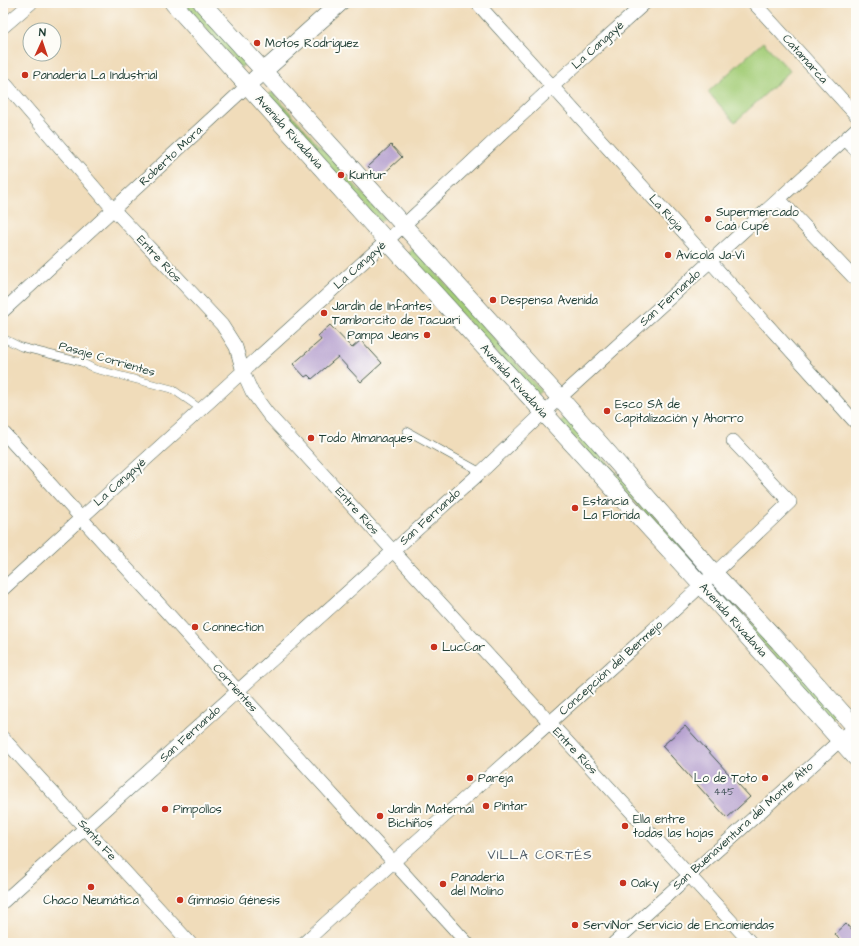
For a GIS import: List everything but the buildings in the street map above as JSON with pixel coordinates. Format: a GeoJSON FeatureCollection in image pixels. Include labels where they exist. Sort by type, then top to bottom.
{"type":"FeatureCollection","features":[{"type":"Feature","properties":{"kind":"street"},"geometry":{"type":"LineString","coordinates":[[3,28],[31,3]]}},
{"type":"Feature","properties":{"kind":"street","name":"Avenida Rivadavia"},"geometry":{"type":"LineString","coordinates":[[173,3],[856,758]]}},
{"type":"Feature","properties":{"kind":"street","name":"Avenida Rivadavia"},"geometry":{"type":"LineString","coordinates":[[202,3],[560,398],[715,574],[856,727]]}},
{"type":"Feature","properties":{"kind":"street","name":"Roberto Mora"},"geometry":{"type":"LineString","coordinates":[[3,311],[247,86],[340,3]]}},
{"type":"Feature","properties":{"kind":"street","name":"La Rioja"},"geometry":{"type":"LineString","coordinates":[[477,3],[553,86],[709,262],[855,422]]}},
{"type":"Feature","properties":{"kind":"street","name":"La Cangayé"},"geometry":{"type":"LineString","coordinates":[[3,589],[387,241],[553,86],[645,3]]}},
{"type":"Feature","properties":{"kind":"street","name":"Catamarca"},"geometry":{"type":"LineString","coordinates":[[754,3],[856,115]]}},
{"type":"Feature","properties":{"kind":"street","name":"Entre Ríos"},"geometry":{"type":"LineString","coordinates":[[3,81],[113,209],[222,325],[236,348],[243,372],[252,392],[268,414],[751,943]]}},
{"type":"Feature","properties":{"kind":"street","name":"San Fernando"},"geometry":{"type":"LineString","coordinates":[[3,902],[238,691],[392,550],[481,472],[543,413],[856,129]]}},
{"type":"Feature","properties":{"kind":"street"},"geometry":{"type":"LineString","coordinates":[[846,139],[856,150]]}},
{"type":"Feature","properties":{"kind":"street"},"geometry":{"type":"LineString","coordinates":[[779,199],[856,280]]}},
{"type":"Feature","properties":{"kind":"street","name":"Corrientes"},"geometry":{"type":"LineString","coordinates":[[3,432],[467,943]]}},
{"type":"Feature","properties":{"kind":"street","name":"Concepción del Bermejo"},"geometry":{"type":"LineString","coordinates":[[304,943],[702,586],[790,502],[733,441]]}},
{"type":"Feature","properties":{"kind":"street","name":"San Buenaventura del Monte Alto"},"geometry":{"type":"LineString","coordinates":[[614,943],[839,740],[856,727]]}},
{"type":"Feature","properties":{"kind":"street","name":"Santa Fe"},"geometry":{"type":"LineString","coordinates":[[3,738],[190,943]]}},
{"type":"Feature","properties":{"kind":"lane","name":"Pasaje Corrientes"},"geometry":{"type":"LineString","coordinates":[[3,338],[21,347],[81,362],[95,369],[172,389],[201,408]]}},
{"type":"Feature","properties":{"kind":"lane"},"geometry":{"type":"LineString","coordinates":[[407,431],[481,472]]}},
{"type":"Feature","properties":{"kind":"green space"},"geometry":{"type":"Polygon","coordinates":[[[183,3],[192,3],[245,63],[241,68],[183,3]]]}},
{"type":"Feature","properties":{"kind":"green space"},"geometry":{"type":"Polygon","coordinates":[[[763,42],[790,71],[735,122],[708,92],[763,42]]]}},
{"type":"Feature","properties":{"kind":"green space"},"geometry":{"type":"Polygon","coordinates":[[[272,92],[384,218],[380,222],[266,97],[272,92]]]}},
{"type":"Feature","properties":{"kind":"green space"},"geometry":{"type":"Polygon","coordinates":[[[414,248],[541,391],[535,396],[407,255],[414,248]]]}},
{"type":"Feature","properties":{"kind":"green space"},"geometry":{"type":"Polygon","coordinates":[[[567,417],[697,564],[694,566],[560,423],[567,417]]]}},
{"type":"Feature","properties":{"kind":"green space"},"geometry":{"type":"Polygon","coordinates":[[[721,590],[837,713],[830,719],[717,593],[721,590]]]}},
{"type":"Feature","properties":{"kind":"place","name":"Motos Rodríguez"},"geometry":{"type":"Point","coordinates":[257,43]}},
{"type":"Feature","properties":{"kind":"place","name":"Panadería La Industrial"},"geometry":{"type":"Point","coordinates":[25,75]}},
{"type":"Feature","properties":{"kind":"place","name":"Kuntur"},"geometry":{"type":"Point","coordinates":[341,175]}},
{"type":"Feature","properties":{"kind":"place","name":"Supermercado Caá Cupé"},"geometry":{"type":"Point","coordinates":[708,219]}},
{"type":"Feature","properties":{"kind":"place","name":"Avícola Ja-Vi"},"geometry":{"type":"Point","coordinates":[668,255]}},
{"type":"Feature","properties":{"kind":"place","name":"Despensa Avenida"},"geometry":{"type":"Point","coordinates":[493,300]}},
{"type":"Feature","properties":{"kind":"place","name":"Jardín de Infantes Tamborcito de Tacuarí"},"geometry":{"type":"Point","coordinates":[324,313]}},
{"type":"Feature","properties":{"kind":"place","name":"Pampa Jeans"},"geometry":{"type":"Point","coordinates":[427,335]}},
{"type":"Feature","properties":{"kind":"place","name":"Esco SA de Capitalización y Ahorro"},"geometry":{"type":"Point","coordinates":[607,411]}},
{"type":"Feature","properties":{"kind":"place","name":"Todo Almanaques"},"geometry":{"type":"Point","coordinates":[311,438]}},
{"type":"Feature","properties":{"kind":"place","name":"Estancia La Florida"},"geometry":{"type":"Point","coordinates":[575,508]}},
{"type":"Feature","properties":{"kind":"place","name":"Connection"},"geometry":{"type":"Point","coordinates":[195,627]}},
{"type":"Feature","properties":{"kind":"place","name":"LucCar"},"geometry":{"type":"Point","coordinates":[434,647]}},
{"type":"Feature","properties":{"kind":"place","name":"Pareja"},"geometry":{"type":"Point","coordinates":[470,778]}},
{"type":"Feature","properties":{"kind":"place","name":"Lo de Toto"},"geometry":{"type":"Point","coordinates":[765,778]}},
{"type":"Feature","properties":{"kind":"place","name":"Pintar"},"geometry":{"type":"Point","coordinates":[486,806]}},
{"type":"Feature","properties":{"kind":"place","name":"Pimpollos"},"geometry":{"type":"Point","coordinates":[165,809]}},
{"type":"Feature","properties":{"kind":"place","name":"Jardín Maternal Bichiños"},"geometry":{"type":"Point","coordinates":[380,816]}},
{"type":"Feature","properties":{"kind":"place","name":"Ella entre todas las hojas"},"geometry":{"type":"Point","coordinates":[625,826]}},
{"type":"Feature","properties":{"kind":"place","name":"Oaky"},"geometry":{"type":"Point","coordinates":[623,883]}},
{"type":"Feature","properties":{"kind":"place","name":"Panadería del Molino"},"geometry":{"type":"Point","coordinates":[443,884]}},
{"type":"Feature","properties":{"kind":"place","name":"Chaco Neumática"},"geometry":{"type":"Point","coordinates":[91,887]}},
{"type":"Feature","properties":{"kind":"place","name":"Gimnasio Génesis"},"geometry":{"type":"Point","coordinates":[180,900]}},
{"type":"Feature","properties":{"kind":"place","name":"ServiNor Servicio de Encomiendas"},"geometry":{"type":"Point","coordinates":[575,925]}},
{"type":"Feature","properties":{"kind":"district","name":"VILLA CORTÉS"},"geometry":{"type":"Point","coordinates":[540,855]}}]}
